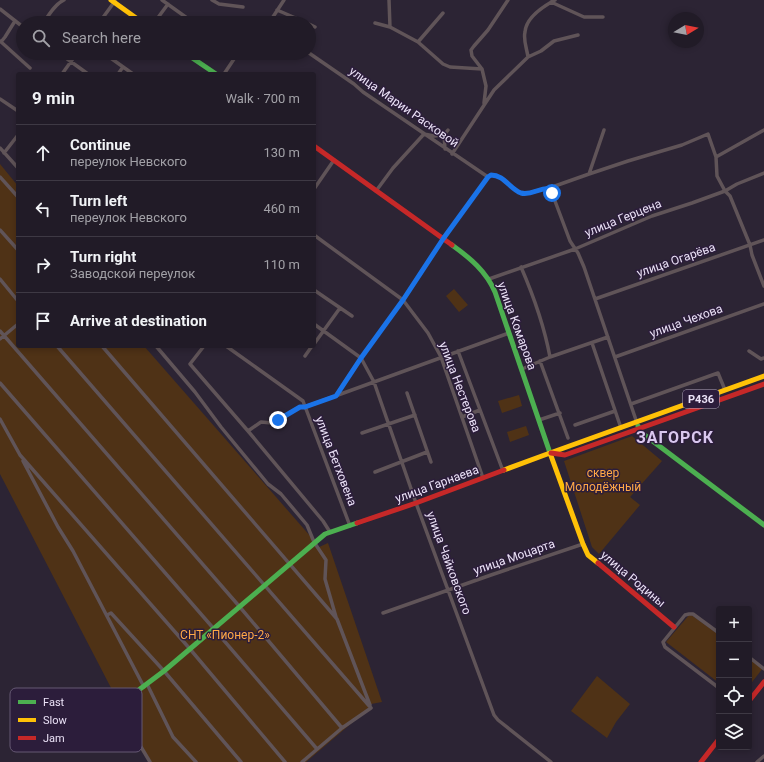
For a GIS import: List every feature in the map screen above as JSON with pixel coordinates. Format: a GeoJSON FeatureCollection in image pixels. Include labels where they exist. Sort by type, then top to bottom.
{"type":"FeatureCollection","features":[{"type":"Feature","properties":{"kind":"street"},"geometry":{"type":"LineString","coordinates":[[49,16],[61,1],[64,0]]}},
{"type":"Feature","properties":{"kind":"street"},"geometry":{"type":"LineString","coordinates":[[162,0],[184,16]]}},
{"type":"Feature","properties":{"kind":"street"},"geometry":{"type":"LineString","coordinates":[[212,0],[219,4],[243,7]]}},
{"type":"Feature","properties":{"kind":"street"},"geometry":{"type":"LineString","coordinates":[[273,16],[284,0]]}},
{"type":"Feature","properties":{"kind":"street"},"geometry":{"type":"LineString","coordinates":[[389,0],[390,27]]}},
{"type":"Feature","properties":{"kind":"street"},"geometry":{"type":"LineString","coordinates":[[484,106],[486,86],[482,69],[472,56],[471,50],[488,30],[508,0]]}},
{"type":"Feature","properties":{"kind":"street"},"geometry":{"type":"LineString","coordinates":[[103,16],[113,1],[133,16]]}},
{"type":"Feature","properties":{"kind":"street"},"geometry":{"type":"LineString","coordinates":[[528,57],[524,30],[539,10],[553,1],[584,18],[603,17]]}},
{"type":"Feature","properties":{"kind":"street"},"geometry":{"type":"LineString","coordinates":[[159,16],[168,4]]}},
{"type":"Feature","properties":{"kind":"street"},"geometry":{"type":"LineString","coordinates":[[0,9],[15,21],[0,42],[16,56]]}},
{"type":"Feature","properties":{"kind":"street"},"geometry":{"type":"LineString","coordinates":[[277,10],[290,16]]}},
{"type":"Feature","properties":{"kind":"street"},"geometry":{"type":"LineString","coordinates":[[418,42],[442,14]]}},
{"type":"Feature","properties":{"kind":"street"},"geometry":{"type":"LineString","coordinates":[[375,23],[390,27],[418,42],[443,64],[450,67],[482,69]]}},
{"type":"Feature","properties":{"kind":"street"},"geometry":{"type":"LineString","coordinates":[[452,154],[500,82],[528,57],[541,51],[554,41],[578,35]]}},
{"type":"Feature","properties":{"kind":"street","name":"улица Марии Расковой"},"geometry":{"type":"LineString","coordinates":[[316,58],[445,150],[488,177],[491,175],[500,177],[522,193],[548,188],[552,189],[555,186],[589,174],[682,145],[708,134],[716,157]]}},
{"type":"Feature","properties":{"kind":"street"},"geometry":{"type":"LineString","coordinates":[[21,60],[30,68]]}},
{"type":"Feature","properties":{"kind":"street"},"geometry":{"type":"LineString","coordinates":[[68,60],[85,72]]}},
{"type":"Feature","properties":{"kind":"street"},"geometry":{"type":"LineString","coordinates":[[113,60],[130,72]]}},
{"type":"Feature","properties":{"kind":"street"},"geometry":{"type":"LineString","coordinates":[[195,60],[213,72]]}},
{"type":"Feature","properties":{"kind":"street"},"geometry":{"type":"LineString","coordinates":[[225,72],[233,60]]}},
{"type":"Feature","properties":{"kind":"street"},"geometry":{"type":"LineString","coordinates":[[64,72],[71,62]]}},
{"type":"Feature","properties":{"kind":"street"},"geometry":{"type":"LineString","coordinates":[[119,72],[123,67]]}},
{"type":"Feature","properties":{"kind":"street"},"geometry":{"type":"LineString","coordinates":[[0,99],[16,110]]}},
{"type":"Feature","properties":{"kind":"street"},"geometry":{"type":"LineString","coordinates":[[445,150],[444,135],[448,130]]}},
{"type":"Feature","properties":{"kind":"street"},"geometry":{"type":"LineString","coordinates":[[589,174],[604,130]]}},
{"type":"Feature","properties":{"kind":"street"},"geometry":{"type":"LineString","coordinates":[[764,130],[716,157],[717,176],[730,196],[750,245],[752,255],[764,286]]}},
{"type":"Feature","properties":{"kind":"street"},"geometry":{"type":"LineString","coordinates":[[376,191],[393,168],[424,134],[434,136],[444,135]]}},
{"type":"Feature","properties":{"kind":"street"},"geometry":{"type":"LineString","coordinates":[[4,153],[16,138]]}},
{"type":"Feature","properties":{"kind":"street","name":"улица Комарова"},"geometry":{"type":"LineString","coordinates":[[316,147],[469,257],[489,279],[522,369],[550,453]]}},
{"type":"Feature","properties":{"kind":"street"},"geometry":{"type":"LineString","coordinates":[[0,148],[16,166]]}},
{"type":"Feature","properties":{"kind":"street"},"geometry":{"type":"LineString","coordinates":[[316,186],[334,160]]}},
{"type":"Feature","properties":{"kind":"street","name":"улица Герцена"},"geometry":{"type":"LineString","coordinates":[[489,279],[575,249],[652,216],[692,203],[764,173]]}},
{"type":"Feature","properties":{"kind":"street"},"geometry":{"type":"LineString","coordinates":[[0,177],[16,195]]}},
{"type":"Feature","properties":{"kind":"street"},"geometry":{"type":"LineString","coordinates":[[336,396],[361,358],[403,300],[443,239],[488,177]]}},
{"type":"Feature","properties":{"kind":"street"},"geometry":{"type":"LineString","coordinates":[[552,189],[553,197],[570,241],[580,258],[642,433],[764,525]]}},
{"type":"Feature","properties":{"kind":"street"},"geometry":{"type":"LineString","coordinates":[[0,230],[16,248]]}},
{"type":"Feature","properties":{"kind":"street","name":"улица Нестерова"},"geometry":{"type":"LineString","coordinates":[[316,236],[403,300],[428,333],[441,357],[483,478]]}},
{"type":"Feature","properties":{"kind":"street","name":"улица Огарёва"},"geometry":{"type":"LineString","coordinates":[[595,299],[764,240]]}},
{"type":"Feature","properties":{"kind":"street"},"geometry":{"type":"LineString","coordinates":[[521,267],[546,332],[550,357]]}},
{"type":"Feature","properties":{"kind":"street"},"geometry":{"type":"LineString","coordinates":[[0,280],[16,299]]}},
{"type":"Feature","properties":{"kind":"street"},"geometry":{"type":"LineString","coordinates":[[316,291],[352,316]]}},
{"type":"Feature","properties":{"kind":"street","name":"улица Чехова"},"geometry":{"type":"LineString","coordinates":[[615,357],[764,304]]}},
{"type":"Feature","properties":{"kind":"street"},"geometry":{"type":"LineString","coordinates":[[316,340],[340,308]]}},
{"type":"Feature","properties":{"kind":"street","name":"улица Чайковского"},"geometry":{"type":"LineString","coordinates":[[316,325],[361,358],[374,382],[416,503],[494,715],[498,720],[552,762]]}},
{"type":"Feature","properties":{"kind":"street"},"geometry":{"type":"LineString","coordinates":[[0,339],[16,326]]}},
{"type":"Feature","properties":{"kind":"street"},"geometry":{"type":"LineString","coordinates":[[0,331],[239,606],[342,728]]}},
{"type":"Feature","properties":{"kind":"street"},"geometry":{"type":"LineString","coordinates":[[248,431],[260,422],[272,423],[300,407],[305,407],[509,333]]}},
{"type":"Feature","properties":{"kind":"street"},"geometry":{"type":"LineString","coordinates":[[522,369],[550,357],[608,338]]}},
{"type":"Feature","properties":{"kind":"street"},"geometry":{"type":"LineString","coordinates":[[592,343],[621,428]]}},
{"type":"Feature","properties":{"kind":"street"},"geometry":{"type":"LineString","coordinates":[[59,348],[371,708]]}},
{"type":"Feature","properties":{"kind":"street"},"geometry":{"type":"LineString","coordinates":[[104,348],[337,619]]}},
{"type":"Feature","properties":{"kind":"street"},"geometry":{"type":"LineString","coordinates":[[158,348],[195,392],[221,427],[268,484],[281,494],[307,525],[314,542],[326,560],[325,580],[337,619],[371,708]]}},
{"type":"Feature","properties":{"kind":"street"},"geometry":{"type":"LineString","coordinates":[[202,348],[190,364],[248,431],[323,521],[330,532]]}},
{"type":"Feature","properties":{"kind":"street","name":"улица Бетховена"},"geometry":{"type":"LineString","coordinates":[[229,348],[303,401],[350,526]]}},
{"type":"Feature","properties":{"kind":"street"},"geometry":{"type":"LineString","coordinates":[[305,356],[311,348]]}},
{"type":"Feature","properties":{"kind":"street"},"geometry":{"type":"LineString","coordinates":[[458,351],[503,471]]}},
{"type":"Feature","properties":{"kind":"street"},"geometry":{"type":"LineString","coordinates":[[749,351],[761,359],[764,358]]}},
{"type":"Feature","properties":{"kind":"street"},"geometry":{"type":"LineString","coordinates":[[540,361],[568,438]]}},
{"type":"Feature","properties":{"kind":"street"},"geometry":{"type":"LineString","coordinates":[[631,404],[718,373],[725,390]]}},
{"type":"Feature","properties":{"kind":"street","name":"улица Гарнаева"},"geometry":{"type":"LineString","coordinates":[[550,453],[565,454],[764,376]]}},
{"type":"Feature","properties":{"kind":"street"},"geometry":{"type":"LineString","coordinates":[[0,383],[317,749]]}},
{"type":"Feature","properties":{"kind":"street","name":"улица Гарнаева"},"geometry":{"type":"LineString","coordinates":[[142,689],[325,534],[416,503],[621,428],[638,425],[764,384]]}},
{"type":"Feature","properties":{"kind":"street"},"geometry":{"type":"LineString","coordinates":[[407,393],[431,462]]}},
{"type":"Feature","properties":{"kind":"street"},"geometry":{"type":"LineString","coordinates":[[462,417],[480,410]]}},
{"type":"Feature","properties":{"kind":"street"},"geometry":{"type":"LineString","coordinates":[[575,425],[615,411]]}},
{"type":"Feature","properties":{"kind":"street"},"geometry":{"type":"LineString","coordinates":[[539,420],[560,413]]}},
{"type":"Feature","properties":{"kind":"street"},"geometry":{"type":"LineString","coordinates":[[362,433],[415,415]]}},
{"type":"Feature","properties":{"kind":"street"},"geometry":{"type":"LineString","coordinates":[[0,419],[173,737],[196,762]]}},
{"type":"Feature","properties":{"kind":"street"},"geometry":{"type":"LineString","coordinates":[[375,472],[427,452]]}},
{"type":"Feature","properties":{"kind":"street","name":"улица Родины"},"geometry":{"type":"LineString","coordinates":[[550,453],[582,544],[588,555],[674,627]]}},
{"type":"Feature","properties":{"kind":"street"},"geometry":{"type":"LineString","coordinates":[[20,455],[190,649],[285,762]]}},
{"type":"Feature","properties":{"kind":"street","name":"улица Моцарта"},"geometry":{"type":"LineString","coordinates":[[383,613],[448,591],[491,574],[582,544]]}},
{"type":"Feature","properties":{"kind":"street"},"geometry":{"type":"LineString","coordinates":[[106,615],[111,613],[164,671],[241,762]]}},
{"type":"Feature","properties":{"kind":"street"},"geometry":{"type":"LineString","coordinates":[[716,631],[693,614],[689,614],[685,615],[663,642],[665,647],[716,686]]}},
{"type":"Feature","properties":{"kind":"street"},"geometry":{"type":"LineString","coordinates":[[752,659],[764,669]]}},
{"type":"Feature","properties":{"kind":"street"},"geometry":{"type":"LineString","coordinates":[[752,697],[764,682]]}},
{"type":"Feature","properties":{"kind":"street"},"geometry":{"type":"LineString","coordinates":[[302,762],[342,728],[371,708]]}},
{"type":"Feature","properties":{"kind":"street"},"geometry":{"type":"LineString","coordinates":[[701,762],[716,743]]}},
{"type":"Feature","properties":{"kind":"street"},"geometry":{"type":"LineString","coordinates":[[142,749],[150,762]]}},
{"type":"Feature","properties":{"kind":"street"},"geometry":{"type":"LineString","coordinates":[[757,762],[764,756]]}},
{"type":"Feature","properties":{"kind":"green space","name":"СНТ «Пионер-2»"},"geometry":{"type":"Polygon","coordinates":[[[0,164],[16,184],[16,348],[146,348],[311,537],[317,548],[328,543],[382,702],[371,704],[367,710],[306,762],[151,762],[142,746],[142,688],[111,688],[0,474],[0,164]]]}},
{"type":"Feature","properties":{"kind":"green space"},"geometry":{"type":"Polygon","coordinates":[[[454,289],[468,305],[459,312],[446,296],[454,289]]]}},
{"type":"Feature","properties":{"kind":"green space"},"geometry":{"type":"Polygon","coordinates":[[[519,395],[522,406],[502,413],[498,401],[519,395]]]}},
{"type":"Feature","properties":{"kind":"green space"},"geometry":{"type":"Polygon","coordinates":[[[526,426],[529,435],[510,442],[507,432],[526,426]]]}},
{"type":"Feature","properties":{"kind":"green space","name":"сквер Молодёжный"},"geometry":{"type":"Polygon","coordinates":[[[632,436],[662,461],[630,497],[640,505],[599,554],[592,547],[564,461],[632,436]]]}},
{"type":"Feature","properties":{"kind":"green space"},"geometry":{"type":"Polygon","coordinates":[[[690,614],[716,633],[716,681],[666,642],[690,614]]]}},
{"type":"Feature","properties":{"kind":"green space"},"geometry":{"type":"Polygon","coordinates":[[[752,660],[763,668],[752,682],[752,660]]]}},
{"type":"Feature","properties":{"kind":"green space"},"geometry":{"type":"Polygon","coordinates":[[[597,676],[630,704],[616,722],[607,738],[571,711],[597,676]]]}},
{"type":"Feature","properties":{"kind":"traffic: fast"},"geometry":{"type":"LineString","coordinates":[[195,60],[213,72]]}},
{"type":"Feature","properties":{"kind":"traffic: fast"},"geometry":{"type":"LineString","coordinates":[[452,245],[482,271],[495,292],[550,453]]}},
{"type":"Feature","properties":{"kind":"traffic: fast"},"geometry":{"type":"LineString","coordinates":[[638,426],[642,433],[764,525]]}},
{"type":"Feature","properties":{"kind":"traffic: fast"},"geometry":{"type":"LineString","coordinates":[[141,688],[164,671],[325,534],[357,523]]}},
{"type":"Feature","properties":{"kind":"traffic: slow"},"geometry":{"type":"LineString","coordinates":[[111,0],[133,16]]}},
{"type":"Feature","properties":{"kind":"traffic: slow"},"geometry":{"type":"LineString","coordinates":[[550,453],[764,376]]}},
{"type":"Feature","properties":{"kind":"traffic: slow"},"geometry":{"type":"LineString","coordinates":[[504,470],[550,453],[583,544],[588,555],[598,563]]}},
{"type":"Feature","properties":{"kind":"traffic: jam"},"geometry":{"type":"LineString","coordinates":[[316,147],[452,245]]}},
{"type":"Feature","properties":{"kind":"traffic: jam"},"geometry":{"type":"LineString","coordinates":[[551,453],[565,455],[764,384]]}},
{"type":"Feature","properties":{"kind":"traffic: jam"},"geometry":{"type":"LineString","coordinates":[[357,523],[504,470]]}},
{"type":"Feature","properties":{"kind":"traffic: jam"},"geometry":{"type":"LineString","coordinates":[[598,563],[674,627]]}},
{"type":"Feature","properties":{"kind":"traffic: jam"},"geometry":{"type":"LineString","coordinates":[[752,697],[764,682]]}},
{"type":"Feature","properties":{"kind":"traffic: jam"},"geometry":{"type":"LineString","coordinates":[[701,762],[716,743]]}},
{"type":"Feature","properties":{"kind":"district","name":"ЗАГОРСК"},"geometry":{"type":"Point","coordinates":[675,437]}},
{"type":"Feature","properties":{"kind":"route"},"geometry":{"type":"LineString","coordinates":[[278,420],[300,407],[305,407],[336,396],[361,358],[403,300],[443,239],[488,177],[491,175],[496,175],[518,191],[526,194],[543,188],[552,189],[552,193]]}}]}
